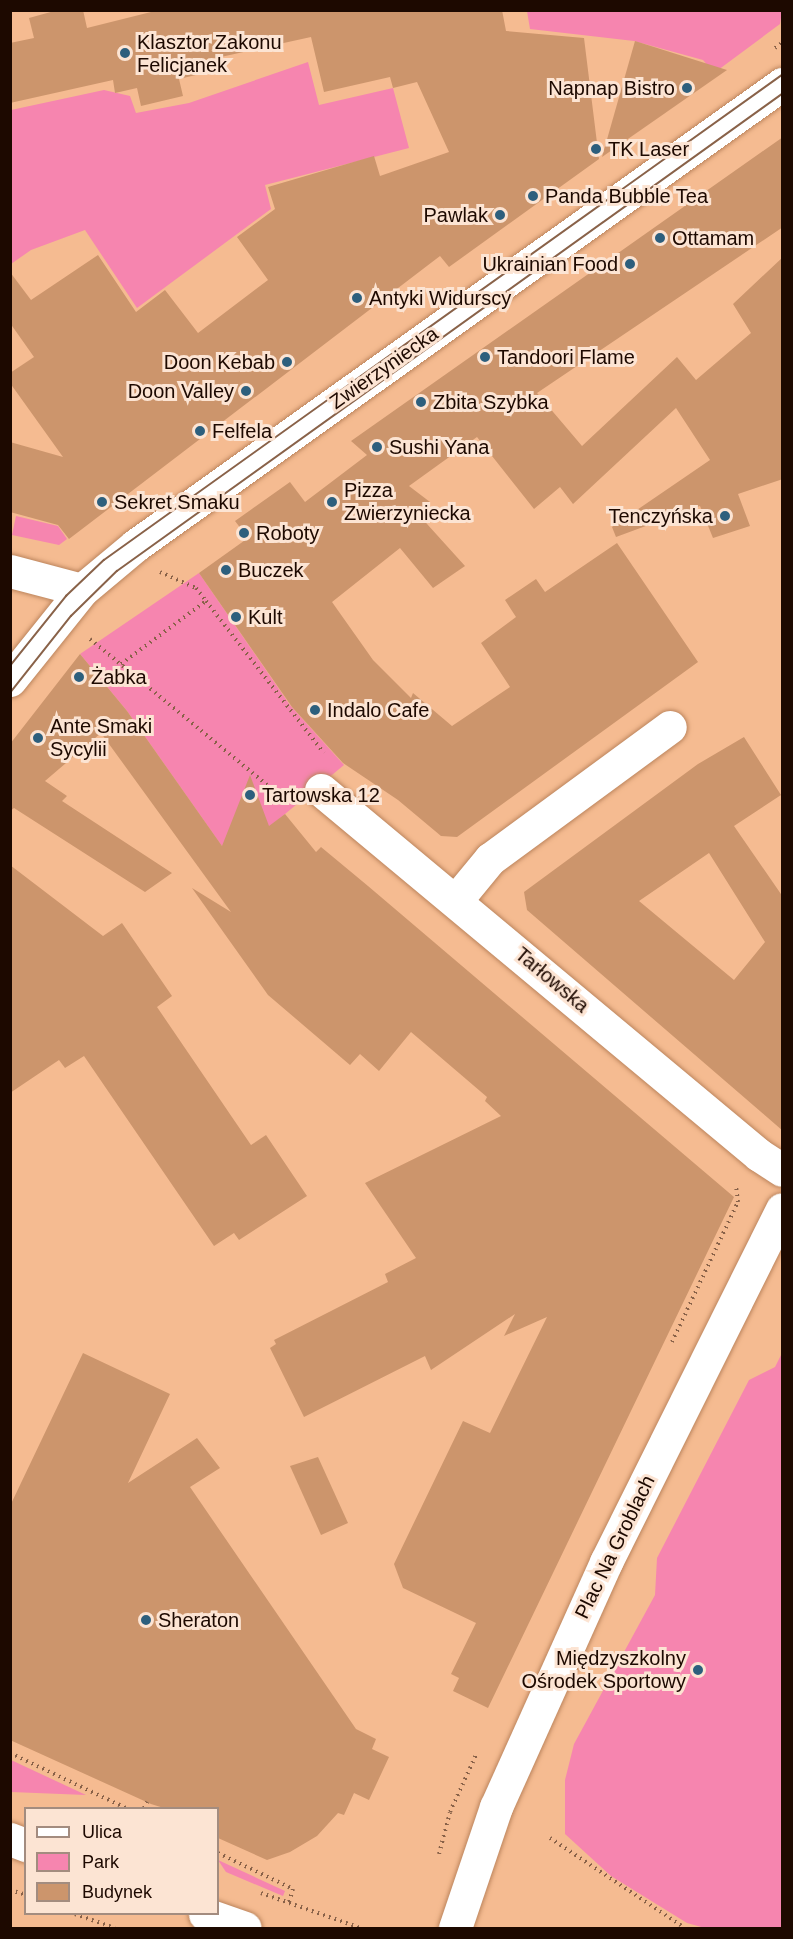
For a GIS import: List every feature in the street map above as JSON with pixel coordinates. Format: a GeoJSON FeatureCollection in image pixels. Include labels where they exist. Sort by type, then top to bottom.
{"type":"FeatureCollection","features":[{"type":"Feature","properties":{"kind":"street","name":"Zwierzyniecka"},"geometry":{"type":"LineString","coordinates":[[10,680],[82,590],[136,545],[783,84]]}},
{"type":"Feature","properties":{"kind":"street"},"geometry":{"type":"LineString","coordinates":[[10,571],[82,590]]}},
{"type":"Feature","properties":{"kind":"street"},"geometry":{"type":"LineString","coordinates":[[457,899],[490,859],[670,727]]}},
{"type":"Feature","properties":{"kind":"street","name":"Tarłowska"},"geometry":{"type":"LineString","coordinates":[[308,799],[457,899],[759,1155],[783,1170]]}},
{"type":"Feature","properties":{"kind":"street","name":"Plac Na Groblach"},"geometry":{"type":"LineString","coordinates":[[455,1929],[496,1807],[606,1562],[783,1209]]}},
{"type":"Feature","properties":{"kind":"street"},"geometry":{"type":"LineString","coordinates":[[208,1915],[245,1929]]}},
{"type":"Feature","properties":{"kind":"path"},"geometry":{"type":"LineString","coordinates":[[155,569],[196,588],[326,756]]}},
{"type":"Feature","properties":{"kind":"path"},"geometry":{"type":"LineString","coordinates":[[120,664],[206,601]]}},
{"type":"Feature","properties":{"kind":"path"},"geometry":{"type":"LineString","coordinates":[[82,633],[120,664],[308,799]]}},
{"type":"Feature","properties":{"kind":"path"},"geometry":{"type":"LineString","coordinates":[[668,1351],[738,1202],[738,1186],[729,1179]]}},
{"type":"Feature","properties":{"kind":"path"},"geometry":{"type":"LineString","coordinates":[[436,1865],[450,1812],[480,1748]]}},
{"type":"Feature","properties":{"kind":"path"},"geometry":{"type":"LineString","coordinates":[[10,1753],[122,1807]]}},
{"type":"Feature","properties":{"kind":"path"},"geometry":{"type":"LineString","coordinates":[[145,1807],[147,1802]]}},
{"type":"Feature","properties":{"kind":"path"},"geometry":{"type":"LineString","coordinates":[[550,1838],[685,1929]]}},
{"type":"Feature","properties":{"kind":"path"},"geometry":{"type":"LineString","coordinates":[[219,1853],[294,1889],[289,1903]]}},
{"type":"Feature","properties":{"kind":"path"},"geometry":{"type":"LineString","coordinates":[[258,1893],[361,1929]]}},
{"type":"Feature","properties":{"kind":"path"},"geometry":{"type":"LineString","coordinates":[[78,1915],[115,1929]]}},
{"type":"Feature","properties":{"kind":"green space"},"geometry":{"type":"Polygon","coordinates":[[[782,10],[780,24],[714,73],[703,60],[634,41],[530,29],[527,11],[782,10]]]}},
{"type":"Feature","properties":{"kind":"green space"},"geometry":{"type":"Polygon","coordinates":[[[308,62],[319,105],[393,88],[409,148],[265,185],[271,209],[137,308],[85,230],[31,250],[11,264],[11,110],[104,90],[130,96],[136,113],[189,103],[308,62]]]}},
{"type":"Feature","properties":{"kind":"green space"},"geometry":{"type":"Polygon","coordinates":[[[16,516],[58,526],[67,539],[59,545],[12,535],[16,516]]]}},
{"type":"Feature","properties":{"kind":"green space"},"geometry":{"type":"Polygon","coordinates":[[[199,573],[290,705],[344,765],[231,859],[127,711],[80,654],[199,573]]]}},
{"type":"Feature","properties":{"kind":"green space","name":"Międzyszkolny Ośrodek Sportowy"},"geometry":{"type":"Polygon","coordinates":[[[782,1353],[782,1928],[705,1928],[687,1923],[611,1876],[565,1834],[565,1780],[574,1744],[655,1595],[657,1558],[749,1380],[775,1367],[782,1353]]]}},
{"type":"Feature","properties":{"kind":"green space"},"geometry":{"type":"Polygon","coordinates":[[[11,1760],[86,1795],[11,1792],[11,1760]]]}},
{"type":"Feature","properties":{"kind":"green space"},"geometry":{"type":"Polygon","coordinates":[[[219,1860],[285,1891],[283,1896],[226,1872],[219,1860]]]}},
{"type":"Feature","properties":{"kind":"building"},"geometry":{"type":"Polygon","coordinates":[[[58,10],[83,10],[87,28],[159,10],[502,10],[506,31],[584,38],[599,159],[449,267],[440,256],[69,539],[58,525],[10,512],[10,442],[63,457],[10,383],[10,373],[34,357],[10,323],[10,272],[31,300],[98,255],[136,312],[165,290],[198,333],[268,280],[237,237],[275,209],[268,187],[374,156],[380,176],[449,152],[417,82],[393,88],[390,77],[324,92],[311,37],[198,62],[200,74],[179,79],[183,96],[141,106],[137,88],[115,93],[113,80],[10,103],[10,43],[34,38],[29,18],[58,10]]]}},
{"type":"Feature","properties":{"kind":"building"},"geometry":{"type":"Polygon","coordinates":[[[635,41],[727,70],[602,157],[635,41]]]}},
{"type":"Feature","properties":{"kind":"building"},"geometry":{"type":"Polygon","coordinates":[[[783,137],[783,227],[537,393],[582,446],[677,357],[696,380],[751,333],[733,304],[783,257],[783,479],[738,494],[750,526],[713,538],[700,506],[616,537],[612,527],[710,460],[676,408],[573,504],[560,487],[534,509],[477,437],[409,486],[430,502],[418,514],[465,566],[433,588],[400,548],[332,602],[373,660],[411,698],[413,693],[452,726],[510,687],[481,643],[516,617],[505,600],[536,579],[545,592],[617,543],[698,662],[457,837],[441,836],[398,800],[343,763],[292,707],[199,573],[248,538],[235,521],[290,482],[305,502],[367,455],[351,441],[783,137]]]}},
{"type":"Feature","properties":{"kind":"building"},"geometry":{"type":"Polygon","coordinates":[[[80,654],[127,711],[222,846],[250,775],[269,826],[285,814],[316,852],[321,847],[734,1197],[488,1708],[453,1691],[459,1678],[451,1674],[476,1623],[403,1588],[394,1564],[463,1421],[490,1433],[547,1317],[504,1336],[515,1314],[431,1370],[425,1356],[304,1417],[270,1348],[276,1344],[274,1340],[388,1282],[385,1274],[416,1258],[365,1183],[501,1116],[485,1101],[487,1097],[411,1032],[379,1071],[360,1054],[350,1065],[268,995],[192,888],[231,912],[101,733],[45,781],[67,796],[62,801],[172,873],[145,892],[14,808],[10,811],[10,744],[80,654]]]}},
{"type":"Feature","properties":{"kind":"building"},"geometry":{"type":"Polygon","coordinates":[[[744,737],[781,795],[734,826],[783,897],[783,1131],[527,910],[524,892],[698,764],[744,737]],[[709,853],[639,901],[734,980],[765,942],[709,853]]]}},
{"type":"Feature","properties":{"kind":"building"},"geometry":{"type":"Polygon","coordinates":[[[10,865],[103,936],[122,923],[172,996],[157,1007],[251,1145],[266,1135],[307,1196],[239,1240],[234,1233],[214,1246],[84,1056],[65,1068],[59,1060],[10,1093],[10,865]]]}},
{"type":"Feature","properties":{"kind":"building","name":"Sheraton"},"geometry":{"type":"Polygon","coordinates":[[[83,1353],[170,1394],[128,1483],[197,1438],[220,1468],[190,1487],[356,1729],[376,1739],[372,1749],[389,1757],[369,1800],[354,1793],[344,1815],[338,1813],[317,1836],[290,1852],[267,1860],[219,1838],[219,1807],[161,1807],[151,1804],[10,1740],[10,1506],[83,1353]]]}},
{"type":"Feature","properties":{"kind":"building"},"geometry":{"type":"Polygon","coordinates":[[[318,1457],[348,1523],[321,1535],[290,1466],[318,1457]]]}},
{"type":"Feature","properties":{"kind":"tram line"},"geometry":{"type":"LineString","coordinates":[[10,666],[66,596],[104,560],[782,75]]}},
{"type":"Feature","properties":{"kind":"tram line"},"geometry":{"type":"LineString","coordinates":[[10,693],[71,616],[117,571],[782,94]]}},
{"type":"Feature","properties":{"kind":"place","name":"Klasztor Zakonu Felicjanek"},"geometry":{"type":"Point","coordinates":[125,53]}},
{"type":"Feature","properties":{"kind":"place","name":"Napnap Bistro"},"geometry":{"type":"Point","coordinates":[687,88]}},
{"type":"Feature","properties":{"kind":"place","name":"TK Laser"},"geometry":{"type":"Point","coordinates":[596,149]}},
{"type":"Feature","properties":{"kind":"place","name":"Panda Bubble Tea"},"geometry":{"type":"Point","coordinates":[533,196]}},
{"type":"Feature","properties":{"kind":"place","name":"Pawlak"},"geometry":{"type":"Point","coordinates":[500,215]}},
{"type":"Feature","properties":{"kind":"place","name":"Ottamam"},"geometry":{"type":"Point","coordinates":[660,238]}},
{"type":"Feature","properties":{"kind":"place","name":"Ukrainian Food"},"geometry":{"type":"Point","coordinates":[630,264]}},
{"type":"Feature","properties":{"kind":"place","name":"Antyki Widurscy"},"geometry":{"type":"Point","coordinates":[357,298]}},
{"type":"Feature","properties":{"kind":"place","name":"Tandoori Flame"},"geometry":{"type":"Point","coordinates":[485,357]}},
{"type":"Feature","properties":{"kind":"place","name":"Doon Kebab"},"geometry":{"type":"Point","coordinates":[287,362]}},
{"type":"Feature","properties":{"kind":"place","name":"Doon Valley"},"geometry":{"type":"Point","coordinates":[246,391]}},
{"type":"Feature","properties":{"kind":"place","name":"Zbita Szybka"},"geometry":{"type":"Point","coordinates":[421,402]}},
{"type":"Feature","properties":{"kind":"place","name":"Felfela"},"geometry":{"type":"Point","coordinates":[200,431]}},
{"type":"Feature","properties":{"kind":"place","name":"Sushi Yana"},"geometry":{"type":"Point","coordinates":[377,447]}},
{"type":"Feature","properties":{"kind":"place","name":"Sekret Smaku"},"geometry":{"type":"Point","coordinates":[102,502]}},
{"type":"Feature","properties":{"kind":"place","name":"Pizza Zwierzyniecka"},"geometry":{"type":"Point","coordinates":[332,502]}},
{"type":"Feature","properties":{"kind":"place","name":"Tenczyńska"},"geometry":{"type":"Point","coordinates":[725,516]}},
{"type":"Feature","properties":{"kind":"place","name":"Roboty"},"geometry":{"type":"Point","coordinates":[244,533]}},
{"type":"Feature","properties":{"kind":"place","name":"Buczek"},"geometry":{"type":"Point","coordinates":[226,570]}},
{"type":"Feature","properties":{"kind":"place","name":"Kult"},"geometry":{"type":"Point","coordinates":[236,617]}},
{"type":"Feature","properties":{"kind":"place","name":"Żabka"},"geometry":{"type":"Point","coordinates":[79,677]}},
{"type":"Feature","properties":{"kind":"place","name":"Indalo Cafe"},"geometry":{"type":"Point","coordinates":[315,710]}},
{"type":"Feature","properties":{"kind":"place","name":"Ante Smaki Sycylii"},"geometry":{"type":"Point","coordinates":[38,738]}},
{"type":"Feature","properties":{"kind":"place","name":"Tartowska 12"},"geometry":{"type":"Point","coordinates":[250,795]}},
{"type":"Feature","properties":{"kind":"place","name":"Sheraton"},"geometry":{"type":"Point","coordinates":[146,1620]}},
{"type":"Feature","properties":{"kind":"place","name":"Międzyszkolny Ośrodek Sportowy"},"geometry":{"type":"Point","coordinates":[698,1670]}}]}
